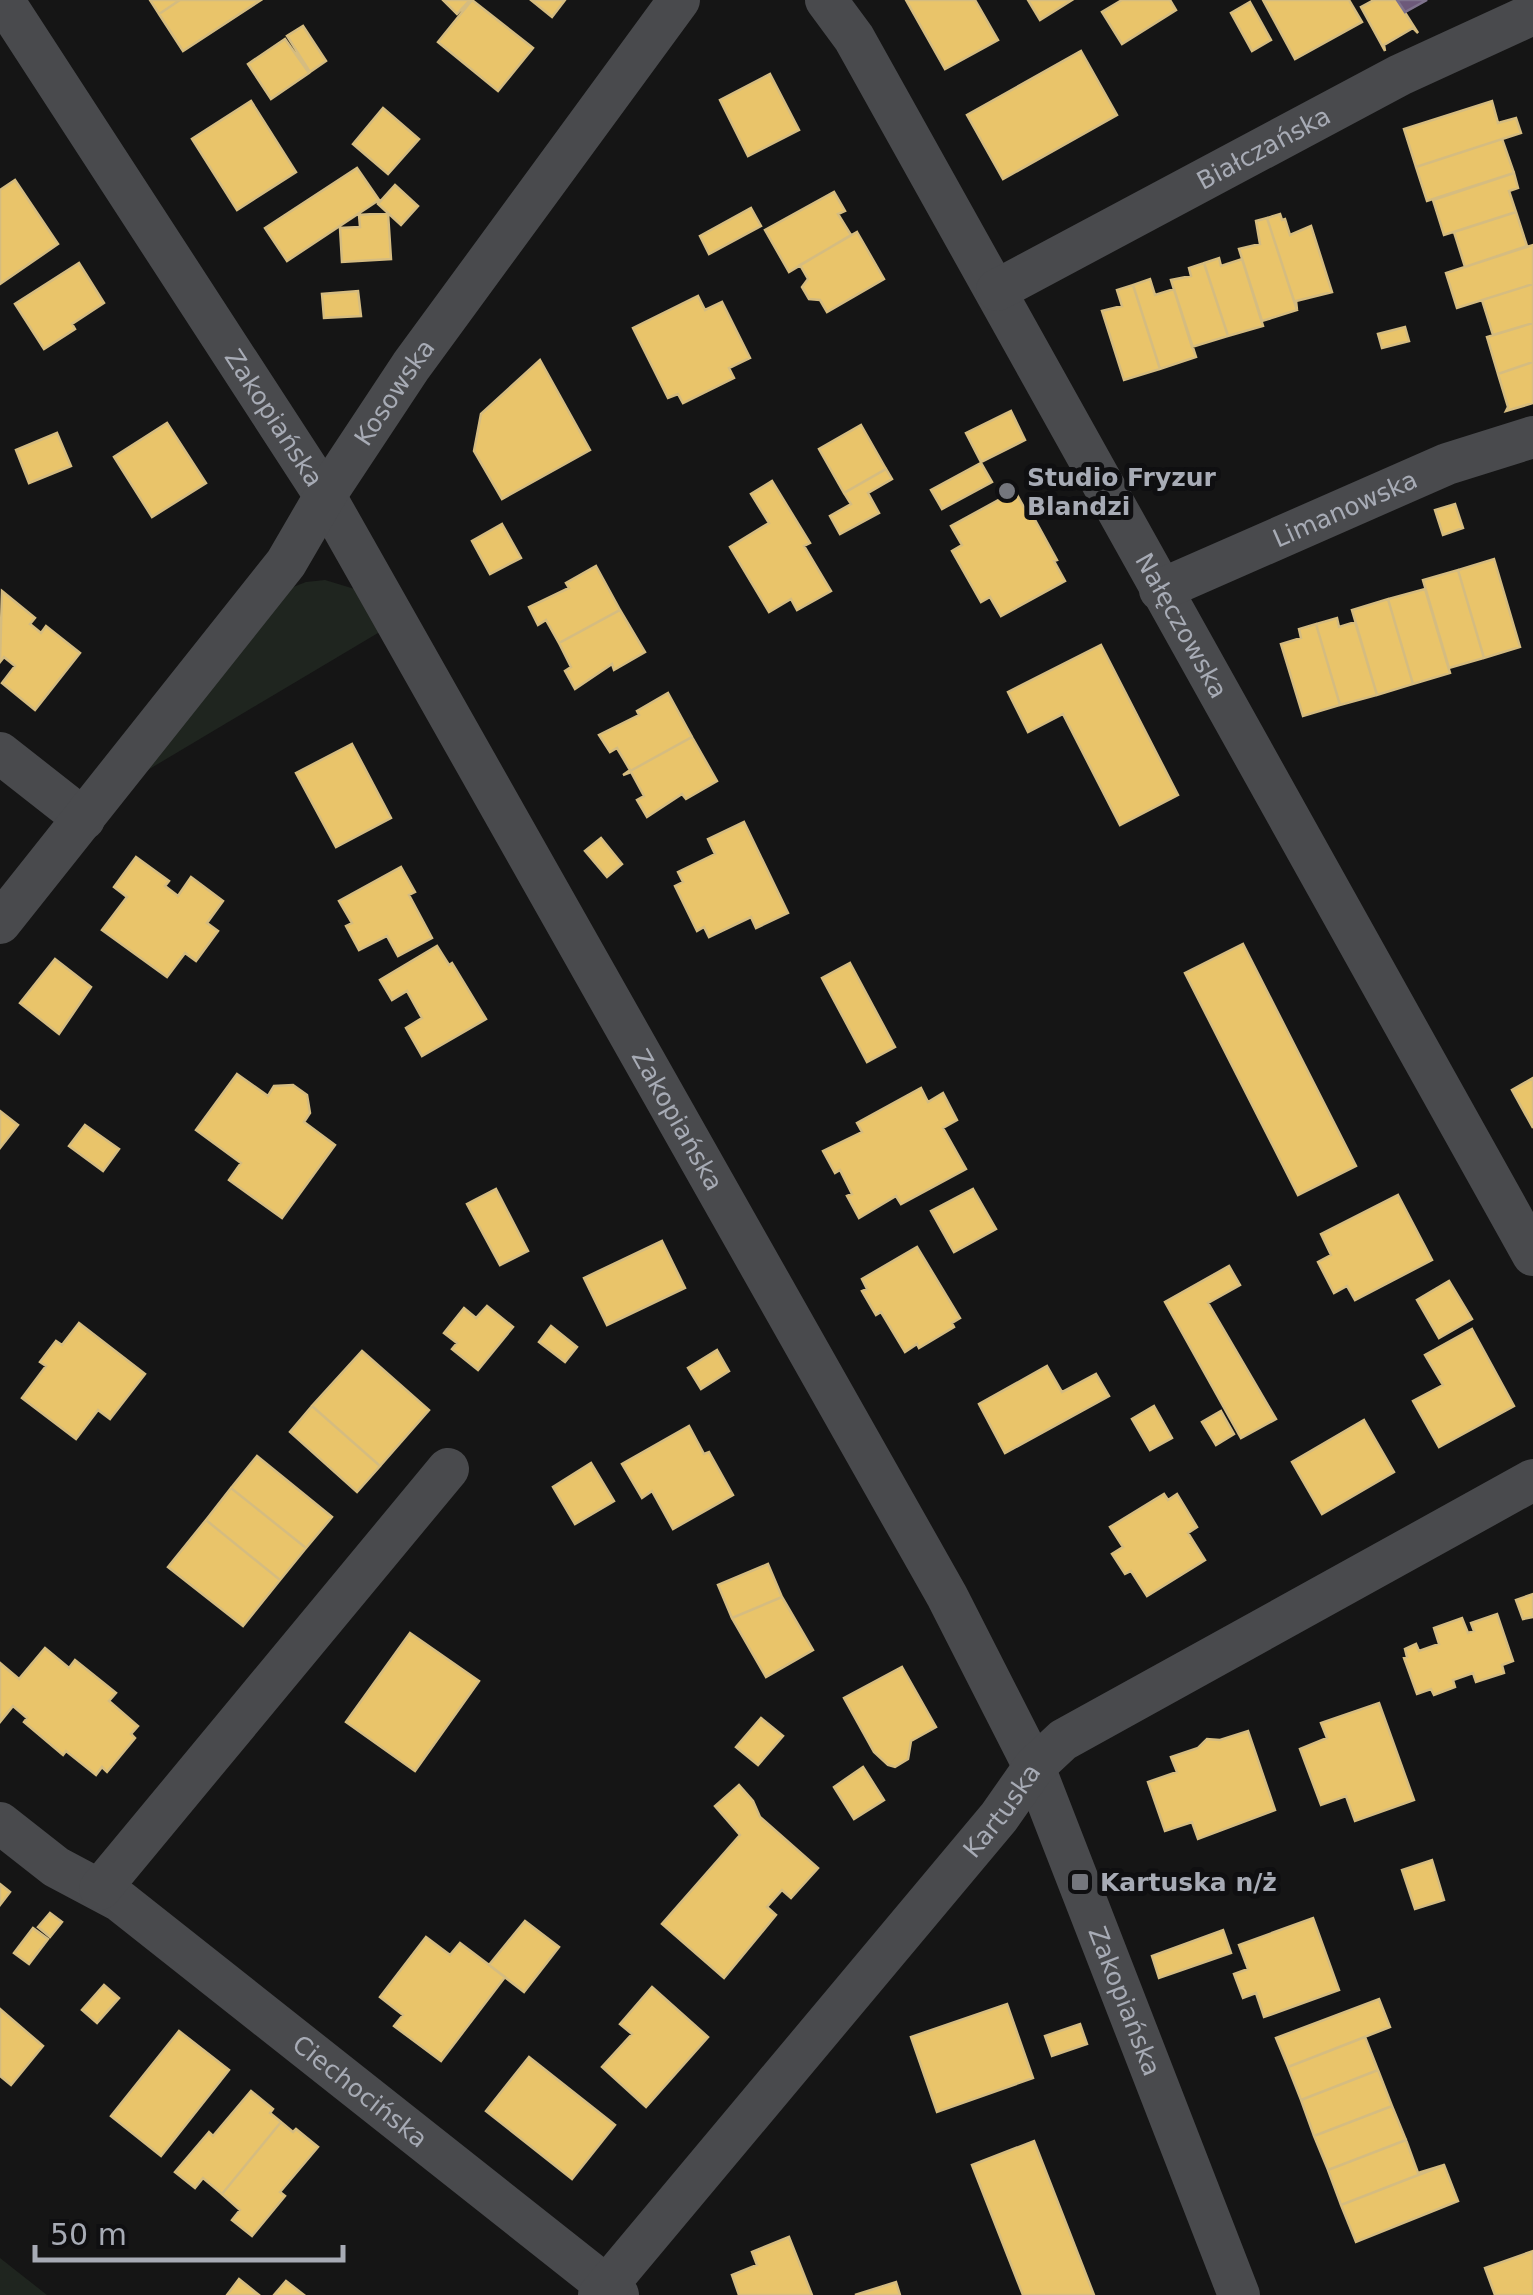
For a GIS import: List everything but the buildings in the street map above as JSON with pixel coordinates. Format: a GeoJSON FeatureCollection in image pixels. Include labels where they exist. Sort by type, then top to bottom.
{"type":"FeatureCollection","features":[{"type":"Feature","properties":{"kind":"street","name":"Zakopiańska"},"geometry":{"type":"LineString","coordinates":[[4,0],[325,496],[947,1596],[1034,1767],[1239,2295]]}},
{"type":"Feature","properties":{"kind":"street","name":"Kosowska"},"geometry":{"type":"LineString","coordinates":[[0,923],[286,563],[410,366],[679,0]]}},
{"type":"Feature","properties":{"kind":"street","name":"Nałęczowska"},"geometry":{"type":"LineString","coordinates":[[826,0],[854,38],[997,290],[1160,590],[1533,1255]]}},
{"type":"Feature","properties":{"kind":"street","name":"Białczańska"},"geometry":{"type":"LineString","coordinates":[[997,290],[1400,74],[1533,14]]}},
{"type":"Feature","properties":{"kind":"street","name":"Limanowska"},"geometry":{"type":"LineString","coordinates":[[1160,590],[1447,464],[1533,437]]}},
{"type":"Feature","properties":{"kind":"street"},"geometry":{"type":"LineString","coordinates":[[0,753],[84,819]]}},
{"type":"Feature","properties":{"kind":"street"},"geometry":{"type":"LineString","coordinates":[[100,1889],[448,1468]]}},
{"type":"Feature","properties":{"kind":"street","name":"Kartuska"},"geometry":{"type":"LineString","coordinates":[[608,2292],[999,1817],[1034,1767],[1063,1740],[1533,1480]]}},
{"type":"Feature","properties":{"kind":"street","name":"Ciechocińska"},"geometry":{"type":"LineString","coordinates":[[0,1823],[56,1867],[120,1901],[608,2292]]}},
{"type":"Feature","properties":{"kind":"shaded area"},"geometry":{"type":"Polygon","coordinates":[[[325,580],[358,590],[383,630],[141,774],[288,589],[325,580]]]}},
{"type":"Feature","properties":{"kind":"shaded area"},"geometry":{"type":"Polygon","coordinates":[[[0,2258],[47,2295],[0,2295],[0,2258]]]}},
{"type":"Feature","properties":{"kind":"place","name":"Studio Fryzur Blandzi"},"geometry":{"type":"Point","coordinates":[1007,491]}},
{"type":"Feature","properties":{"kind":"place","name":"Kartuska n/ż"},"geometry":{"type":"Point","coordinates":[1080,1882]}}]}
